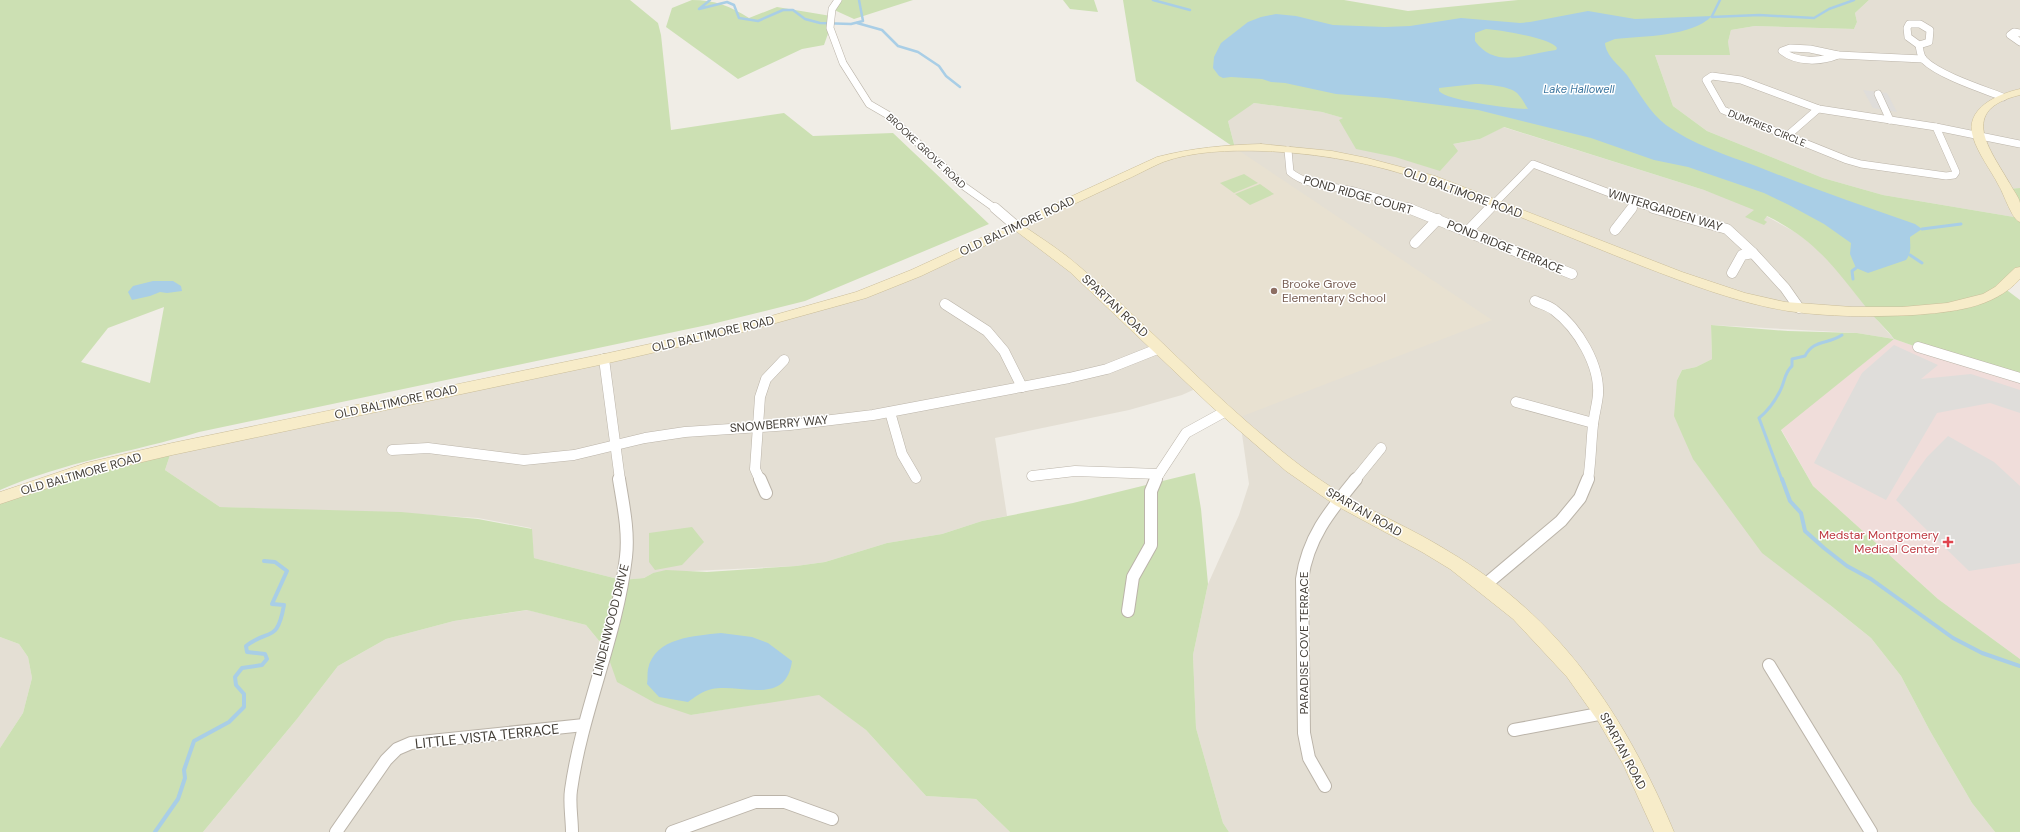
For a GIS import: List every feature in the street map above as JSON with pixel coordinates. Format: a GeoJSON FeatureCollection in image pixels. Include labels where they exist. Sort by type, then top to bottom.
{"type":"FeatureCollection","features":[{"type":"Feature","properties":{"kind":"street","name":"BROOKE GROVE ROAD"},"geometry":{"type":"LineString","coordinates":[[838,0],[832,9],[831,23],[843,63],[854,78],[869,104],[888,115],[965,187],[998,210],[1016,226]]}},
{"type":"Feature","properties":{"kind":"street"},"geometry":{"type":"LineString","coordinates":[[2020,33],[2014,32],[2010,35],[2020,42]]}},
{"type":"Feature","properties":{"kind":"street"},"geometry":{"type":"LineString","coordinates":[[1919,45],[1920,53],[1923,59]]}},
{"type":"Feature","properties":{"kind":"street"},"geometry":{"type":"LineString","coordinates":[[1838,55],[1828,60],[1796,59],[1790,58],[1782,51],[1790,48],[1810,49],[1838,55],[1923,59],[1947,73],[2003,97]]}},
{"type":"Feature","properties":{"kind":"street","name":"DUMFRIES CIRCLE"},"geometry":{"type":"LineString","coordinates":[[1936,127],[1954,166],[1956,172],[1954,175],[1946,176],[1861,164],[1723,110],[1706,80],[1708,77],[1737,78],[1818,109],[1936,127],[1977,134],[2020,144]]}},
{"type":"Feature","properties":{"kind":"street"},"geometry":{"type":"LineString","coordinates":[[2020,92],[2003,97],[1989,105],[1978,117],[1977,134],[2015,204],[2020,218]]}},
{"type":"Feature","properties":{"kind":"street"},"geometry":{"type":"LineString","coordinates":[[1878,94],[1890,120]]}},
{"type":"Feature","properties":{"kind":"street"},"geometry":{"type":"LineString","coordinates":[[1788,136],[1818,109]]}},
{"type":"Feature","properties":{"kind":"street","name":"OLD BALTIMORE ROAD"},"geometry":{"type":"LineString","coordinates":[[0,498],[39,484],[86,470],[172,449],[604,359],[747,327],[861,295],[916,273],[1161,159],[1182,153],[1233,148],[1288,150],[1349,158],[1402,169],[1432,179],[1717,289],[1766,302],[1799,308],[1883,313],[1957,306],[1986,298],[2003,288],[2020,271]]}},
{"type":"Feature","properties":{"kind":"street","name":"POND RIDGE COURT"},"geometry":{"type":"LineString","coordinates":[[1288,150],[1290,172],[1296,177],[1305,181],[1357,192],[1438,219]]}},
{"type":"Feature","properties":{"kind":"street","name":"WINTERGARDEN WAY"},"geometry":{"type":"LineString","coordinates":[[1494,203],[1533,164],[1636,203],[1727,229],[1753,253],[1785,288],[1799,308]]}},
{"type":"Feature","properties":{"kind":"street"},"geometry":{"type":"LineString","coordinates":[[1468,231],[1494,203]]}},
{"type":"Feature","properties":{"kind":"street"},"geometry":{"type":"LineString","coordinates":[[1614,230],[1636,203]]}},
{"type":"Feature","properties":{"kind":"street"},"geometry":{"type":"LineString","coordinates":[[1415,243],[1438,219]]}},
{"type":"Feature","properties":{"kind":"street","name":"POND RIDGE TERRACE"},"geometry":{"type":"LineString","coordinates":[[1438,219],[1572,274]]}},
{"type":"Feature","properties":{"kind":"street","name":"SPARTAN ROAD"},"geometry":{"type":"LineString","coordinates":[[1016,226],[1074,268],[1226,412],[1276,454],[1340,500],[1442,556],[1485,585],[1522,616],[1562,657],[1604,713],[1631,760],[1664,832]]}},
{"type":"Feature","properties":{"kind":"street"},"geometry":{"type":"LineString","coordinates":[[1732,273],[1742,255],[1753,253]]}},
{"type":"Feature","properties":{"kind":"street"},"geometry":{"type":"LineString","coordinates":[[1485,585],[1561,521],[1572,509],[1588,479],[1593,423],[1598,394],[1597,378],[1593,362],[1588,350],[1566,322],[1554,310],[1535,301]]}},
{"type":"Feature","properties":{"kind":"street"},"geometry":{"type":"LineString","coordinates":[[945,304],[987,331],[1004,351],[1022,387]]}},
{"type":"Feature","properties":{"kind":"street"},"geometry":{"type":"LineString","coordinates":[[1918,347],[2020,378]]}},
{"type":"Feature","properties":{"kind":"street","name":"SNOWBERRY WAY"},"geometry":{"type":"LineString","coordinates":[[392,450],[428,448],[524,460],[574,456],[645,438],[685,432],[758,427],[890,412],[1107,369],[1160,348]]}},
{"type":"Feature","properties":{"kind":"street","name":"LINDENWOOD DRIVE"},"geometry":{"type":"LineString","coordinates":[[572,832],[571,791],[584,725],[619,598],[626,556],[626,530],[604,359]]}},
{"type":"Feature","properties":{"kind":"street"},"geometry":{"type":"LineString","coordinates":[[766,493],[755,470],[760,396],[766,379],[784,360]]}},
{"type":"Feature","properties":{"kind":"street"},"geometry":{"type":"LineString","coordinates":[[1516,402],[1593,423]]}},
{"type":"Feature","properties":{"kind":"street"},"geometry":{"type":"LineString","coordinates":[[890,412],[902,454],[916,478]]}},
{"type":"Feature","properties":{"kind":"street"},"geometry":{"type":"LineString","coordinates":[[1128,610],[1133,577],[1151,545],[1151,491],[1159,474],[1186,433],[1226,412]]}},
{"type":"Feature","properties":{"kind":"street","name":"PARADISE COVE TERRACE"},"geometry":{"type":"LineString","coordinates":[[1325,786],[1309,758],[1304,733],[1302,579],[1305,558],[1314,535],[1382,448]]}},
{"type":"Feature","properties":{"kind":"street"},"geometry":{"type":"LineString","coordinates":[[1032,476],[1076,471],[1159,474]]}},
{"type":"Feature","properties":{"kind":"street"},"geometry":{"type":"LineString","coordinates":[[1769,665],[1871,832]]}},
{"type":"Feature","properties":{"kind":"street"},"geometry":{"type":"LineString","coordinates":[[1514,730],[1604,713]]}},
{"type":"Feature","properties":{"kind":"street","name":"LITTLE VISTA TERRACE"},"geometry":{"type":"LineString","coordinates":[[336,832],[386,760],[397,749],[411,743],[584,725]]}},
{"type":"Feature","properties":{"kind":"street"},"geometry":{"type":"LineString","coordinates":[[672,832],[755,802],[785,802],[832,819]]}},
{"type":"Feature","properties":{"kind":"shaded area"},"geometry":{"type":"Polygon","coordinates":[[[1869,0],[2020,0],[2020,188],[2008,189],[2020,218],[1883,195],[1823,178],[1707,131],[1673,106],[1655,55],[1729,55],[1728,42],[1731,30],[1755,26],[1854,29],[1857,22],[1855,13],[1869,0]]]}},
{"type":"Feature","properties":{"kind":"shaded area"},"geometry":{"type":"Polygon","coordinates":[[[1863,90],[1887,93],[1897,112],[1873,108],[1863,90]]]}},
{"type":"Feature","properties":{"kind":"shaded area"},"geometry":{"type":"Polygon","coordinates":[[[1254,103],[1322,112],[1443,146],[1480,139],[1503,127],[1704,190],[1746,205],[1795,232],[1816,247],[1835,267],[1869,311],[1894,339],[1857,333],[1711,325],[1712,359],[1696,367],[1682,370],[1677,380],[1830,605],[1871,638],[1901,676],[1930,731],[1972,803],[1995,832],[1229,832],[1223,823],[1196,728],[1193,655],[1208,584],[1239,515],[1249,484],[1242,434],[1235,419],[1235,148],[1227,117],[1254,103]]]}},
{"type":"Feature","properties":{"kind":"shaded area","name":"Brooke Grove Elementary School"},"geometry":{"type":"Polygon","coordinates":[[[1235,148],[1492,320],[1235,419],[1211,391],[1016,226],[1182,153],[1235,148]]]}},
{"type":"Feature","properties":{"kind":"shaded area"},"geometry":{"type":"Polygon","coordinates":[[[1016,226],[1204,385],[1182,395],[1129,410],[995,438],[1007,516],[982,521],[942,534],[887,543],[825,562],[796,566],[653,573],[644,578],[622,580],[534,558],[531,528],[478,518],[401,513],[220,507],[165,470],[172,449],[604,359],[861,295],[1016,226]]]}},
{"type":"Feature","properties":{"kind":"shaded area","name":"Medstar Montgomery Medical Center"},"geometry":{"type":"Polygon","coordinates":[[[1894,339],[2020,383],[2020,659],[1938,599],[1813,486],[1781,429],[1894,339]]]}},
{"type":"Feature","properties":{"kind":"shaded area"},"geometry":{"type":"Polygon","coordinates":[[[1894,345],[1938,365],[1921,379],[1971,374],[2020,390],[2020,413],[1990,403],[1937,413],[1886,500],[1814,463],[1862,373],[1894,345]]]}},
{"type":"Feature","properties":{"kind":"shaded area"},"geometry":{"type":"Polygon","coordinates":[[[1948,436],[1994,462],[2020,486],[2020,563],[1969,571],[1896,500],[1927,457],[1948,436]]]}},
{"type":"Feature","properties":{"kind":"shaded area"},"geometry":{"type":"Polygon","coordinates":[[[528,610],[586,625],[605,648],[691,715],[819,694],[866,730],[926,796],[976,799],[1010,832],[203,832],[297,719],[338,666],[386,639],[454,621],[528,610]]]}},
{"type":"Feature","properties":{"kind":"shaded area"},"geometry":{"type":"Polygon","coordinates":[[[0,637],[19,644],[28,657],[32,678],[23,713],[0,748],[0,637]]]}},
{"type":"Feature","properties":{"kind":"green space"},"geometry":{"type":"Polygon","coordinates":[[[0,0],[630,0],[658,23],[661,35],[671,130],[784,113],[813,136],[893,133],[989,224],[805,301],[712,324],[199,432],[49,472],[0,490],[0,0]],[[164,307],[108,328],[81,362],[150,383],[164,307]]]}},
{"type":"Feature","properties":{"kind":"green space"},"geometry":{"type":"Polygon","coordinates":[[[692,0],[722,4],[749,18],[777,7],[831,16],[830,28],[824,45],[802,49],[738,79],[666,27],[672,8],[692,0]]]}},
{"type":"Feature","properties":{"kind":"green space"},"geometry":{"type":"Polygon","coordinates":[[[838,0],[913,0],[854,19],[832,9],[838,0]]]}},
{"type":"Feature","properties":{"kind":"green space"},"geometry":{"type":"Polygon","coordinates":[[[1063,0],[1094,0],[1098,12],[1070,9],[1063,0]]]}},
{"type":"Feature","properties":{"kind":"green space"},"geometry":{"type":"Polygon","coordinates":[[[1123,0],[1344,0],[1408,11],[1518,0],[1869,0],[1855,13],[1857,22],[1854,29],[1755,26],[1731,30],[1728,42],[1730,55],[1655,55],[1673,106],[1707,131],[1823,178],[1883,195],[2020,218],[2020,271],[2004,288],[2020,300],[2020,383],[1894,339],[1872,315],[1835,269],[1813,246],[1784,225],[1767,216],[1764,220],[1767,222],[1764,225],[1745,217],[1754,210],[1704,190],[1504,127],[1480,139],[1453,144],[1458,151],[1440,171],[1395,157],[1356,149],[1339,120],[1343,118],[1322,112],[1254,103],[1228,121],[1235,148],[1136,81],[1123,0]]]}},
{"type":"Feature","properties":{"kind":"green space"},"geometry":{"type":"Polygon","coordinates":[[[1244,174],[1258,183],[1234,193],[1220,183],[1244,174]]]}},
{"type":"Feature","properties":{"kind":"green space"},"geometry":{"type":"Polygon","coordinates":[[[1260,184],[1274,194],[1250,205],[1235,194],[1260,184]]]}},
{"type":"Feature","properties":{"kind":"green space"},"geometry":{"type":"Polygon","coordinates":[[[2020,188],[2020,218],[2007,189],[2020,188]]]}},
{"type":"Feature","properties":{"kind":"green space"},"geometry":{"type":"Polygon","coordinates":[[[1711,325],[1788,331],[1857,333],[1894,339],[1781,430],[1813,486],[1938,599],[2020,659],[2020,832],[1995,832],[1972,803],[1930,731],[1901,676],[1871,638],[1762,553],[1693,459],[1674,416],[1677,380],[1682,370],[1696,367],[1712,359],[1711,325]]]}},
{"type":"Feature","properties":{"kind":"green space"},"geometry":{"type":"Polygon","coordinates":[[[172,449],[165,470],[220,507],[401,512],[478,519],[532,529],[534,558],[622,580],[644,578],[653,573],[666,570],[707,572],[796,566],[825,562],[887,543],[942,534],[982,521],[1073,503],[1195,473],[1201,509],[1208,584],[1193,655],[1196,728],[1223,823],[1229,832],[1010,832],[976,799],[926,796],[866,730],[819,695],[691,715],[655,703],[617,682],[605,648],[586,625],[527,610],[454,621],[386,639],[338,666],[297,719],[203,832],[0,832],[0,748],[23,713],[32,678],[28,657],[19,644],[0,637],[0,498],[172,449]]]}},
{"type":"Feature","properties":{"kind":"green space"},"geometry":{"type":"Polygon","coordinates":[[[692,527],[704,542],[682,565],[655,570],[649,562],[649,533],[692,527]]]}},
{"type":"Feature","properties":{"kind":"water","name":"Lake Hallowell"},"geometry":{"type":"Polygon","coordinates":[[[1588,11],[1635,19],[1712,16],[1703,23],[1679,32],[1615,39],[1605,43],[1606,48],[1613,60],[1627,75],[1645,102],[1660,120],[1676,132],[1721,153],[1915,224],[1922,229],[1910,237],[1908,257],[1906,260],[1868,273],[1856,268],[1850,254],[1851,243],[1824,224],[1789,205],[1764,193],[1688,167],[1654,160],[1591,138],[1478,110],[1386,98],[1336,94],[1262,79],[1231,77],[1223,78],[1219,76],[1213,68],[1214,57],[1221,43],[1248,22],[1261,17],[1276,14],[1296,16],[1333,25],[1385,27],[1410,26],[1461,18],[1520,23],[1588,11]],[[1486,29],[1475,33],[1475,41],[1483,50],[1493,55],[1513,58],[1556,50],[1557,48],[1553,44],[1535,38],[1486,29]],[[1485,84],[1439,88],[1439,91],[1445,95],[1467,101],[1509,108],[1528,109],[1520,96],[1509,89],[1485,84]]]}},
{"type":"Feature","properties":{"kind":"water"},"geometry":{"type":"Polygon","coordinates":[[[153,281],[173,281],[181,286],[182,291],[167,293],[160,292],[132,300],[128,292],[133,286],[153,281]]]}},
{"type":"Feature","properties":{"kind":"water"},"geometry":{"type":"Polygon","coordinates":[[[721,633],[752,637],[768,643],[792,661],[788,675],[781,684],[771,688],[760,690],[723,688],[712,689],[696,696],[688,702],[659,697],[647,684],[648,669],[652,658],[667,644],[688,637],[721,633]]]}},
{"type":"Feature","properties":{"kind":"waterway"},"geometry":{"type":"LineString","coordinates":[[710,0],[699,9],[727,2],[734,5],[739,18],[758,21],[783,10],[793,10],[805,19],[820,23],[851,24],[863,21],[859,0]]}},
{"type":"Feature","properties":{"kind":"waterway"},"geometry":{"type":"LineString","coordinates":[[1153,0],[1190,10]]}},
{"type":"Feature","properties":{"kind":"waterway"},"geometry":{"type":"LineString","coordinates":[[1712,16],[1720,0]]}},
{"type":"Feature","properties":{"kind":"waterway"},"geometry":{"type":"LineString","coordinates":[[1712,17],[1759,15],[1814,18],[1829,9],[1854,0]]}},
{"type":"Feature","properties":{"kind":"waterway"},"geometry":{"type":"LineString","coordinates":[[857,23],[882,30],[898,46],[918,52],[939,66],[946,76],[960,87]]}},
{"type":"Feature","properties":{"kind":"waterway"},"geometry":{"type":"LineString","coordinates":[[1922,229],[1961,224]]}},
{"type":"Feature","properties":{"kind":"waterway"},"geometry":{"type":"LineString","coordinates":[[1910,255],[1922,263]]}},
{"type":"Feature","properties":{"kind":"waterway"},"geometry":{"type":"LineString","coordinates":[[1853,279],[1852,271],[1856,268]]}},
{"type":"Feature","properties":{"kind":"waterway"},"geometry":{"type":"LineString","coordinates":[[1782,480],[1759,418],[1774,402],[1782,388],[1787,372],[1792,366],[1792,359],[1805,356],[1812,347],[1842,335]]}},
{"type":"Feature","properties":{"kind":"waterway"},"geometry":{"type":"LineString","coordinates":[[1782,479],[1790,501],[1801,513],[1805,531],[1824,548],[1847,566],[1871,579],[1953,638],[1982,653],[2020,666]]}},
{"type":"Feature","properties":{"kind":"waterway"},"geometry":{"type":"LineString","coordinates":[[155,832],[178,799],[185,778],[184,770],[194,741],[229,722],[244,707],[244,694],[236,685],[235,677],[242,668],[262,665],[267,659],[265,654],[247,652],[246,646],[271,633],[278,625],[284,605],[272,604],[287,571],[275,562],[264,561]]}},
{"type":"Feature","properties":{"kind":"place","name":"Brooke Grove Elementary School"},"geometry":{"type":"Point","coordinates":[1274,291]}},
{"type":"Feature","properties":{"kind":"place","name":"Medstar Montgomery Medical Center"},"geometry":{"type":"Point","coordinates":[1948,542]}}]}
